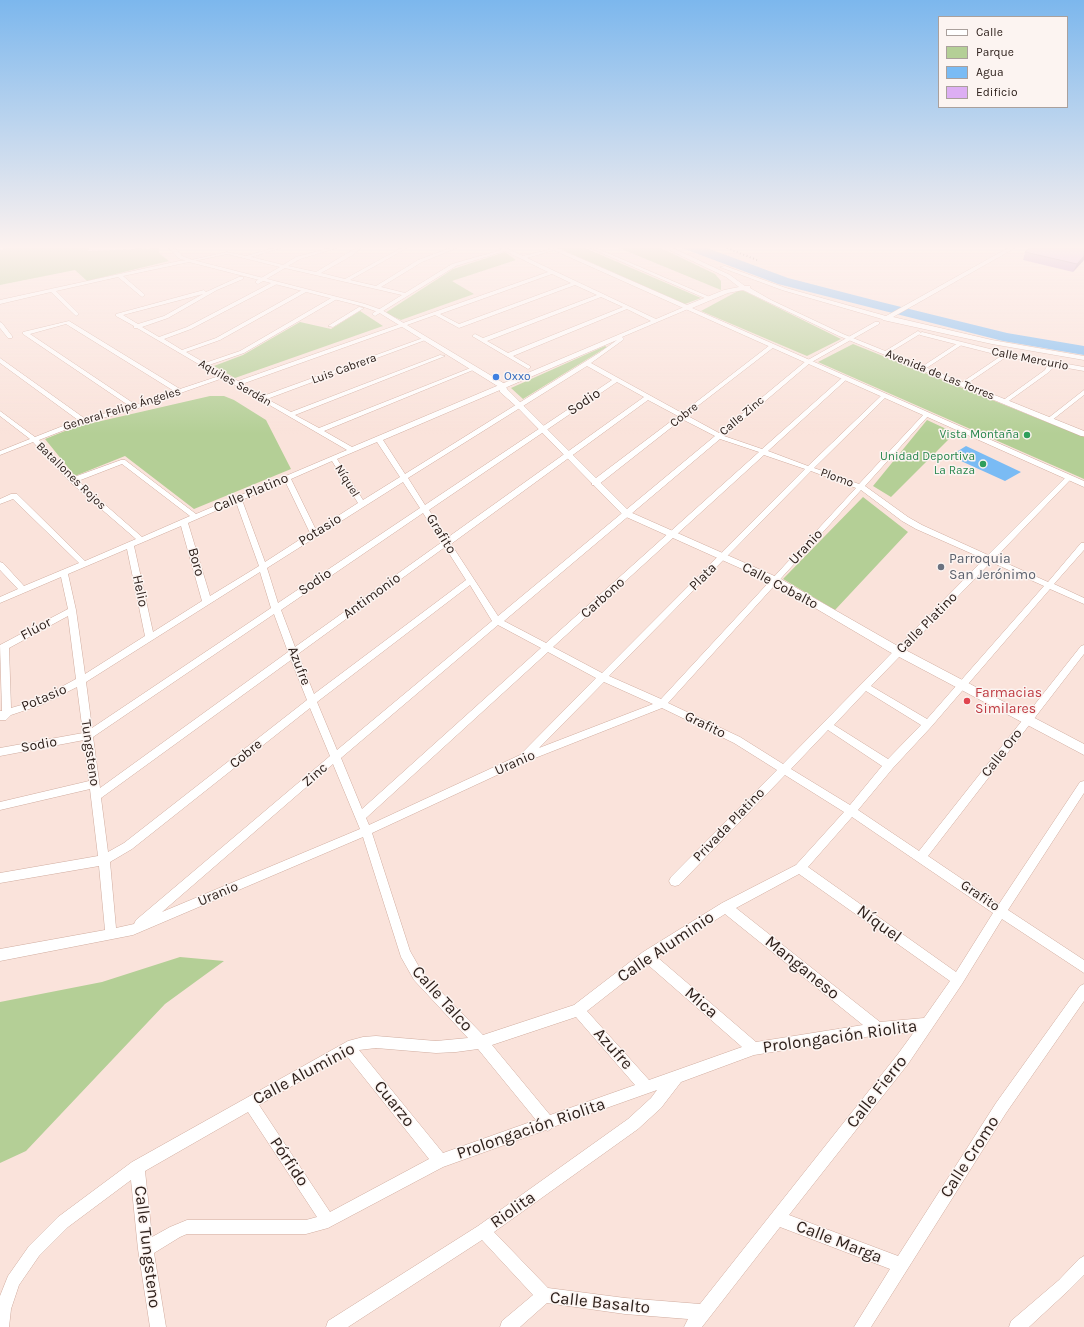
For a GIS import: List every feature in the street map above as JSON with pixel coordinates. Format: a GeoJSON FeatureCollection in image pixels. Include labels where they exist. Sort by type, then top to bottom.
{"type":"FeatureCollection","features":[{"type":"Feature","properties":{"kind":"street"},"geometry":{"type":"LineString","coordinates":[[72,310],[76,314]]}},
{"type":"Feature","properties":{"kind":"street","name":"Aquiles Serdán"},"geometry":{"type":"LineString","coordinates":[[137,310],[118,315],[136,327],[352,450]]}},
{"type":"Feature","properties":{"kind":"street"},"geometry":{"type":"LineString","coordinates":[[136,327],[166,317],[178,310]]}},
{"type":"Feature","properties":{"kind":"street"},"geometry":{"type":"LineString","coordinates":[[158,339],[189,328],[223,310]]}},
{"type":"Feature","properties":{"kind":"street"},"geometry":{"type":"LineString","coordinates":[[181,352],[218,339],[270,310]]}},
{"type":"Feature","properties":{"kind":"street"},"geometry":{"type":"LineString","coordinates":[[204,365],[242,352],[315,310]]}},
{"type":"Feature","properties":{"kind":"street"},"geometry":{"type":"LineString","coordinates":[[331,326],[358,310]]}},
{"type":"Feature","properties":{"kind":"street"},"geometry":{"type":"LineString","coordinates":[[366,310],[377,313],[382,310]]}},
{"type":"Feature","properties":{"kind":"street"},"geometry":{"type":"LineString","coordinates":[[367,310],[377,313],[422,340],[475,368],[500,389]]}},
{"type":"Feature","properties":{"kind":"street"},"geometry":{"type":"LineString","coordinates":[[236,384],[444,310]]}},
{"type":"Feature","properties":{"kind":"street"},"geometry":{"type":"LineString","coordinates":[[435,313],[459,326],[503,310]]}},
{"type":"Feature","properties":{"kind":"street"},"geometry":{"type":"LineString","coordinates":[[483,340],[561,310]]}},
{"type":"Feature","properties":{"kind":"street"},"geometry":{"type":"LineString","coordinates":[[509,355],[621,310]]}},
{"type":"Feature","properties":{"kind":"street"},"geometry":{"type":"LineString","coordinates":[[634,310],[656,320]]}},
{"type":"Feature","properties":{"kind":"street","name":"Calle Platino"},"geometry":{"type":"LineString","coordinates":[[0,600],[287,477],[500,389],[681,310]]}},
{"type":"Feature","properties":{"kind":"street"},"geometry":{"type":"LineString","coordinates":[[690,310],[1084,484]]}},
{"type":"Feature","properties":{"kind":"street","name":"Avenida de Las Torres"},"geometry":{"type":"LineString","coordinates":[[791,310],[849,338],[1084,434]]}},
{"type":"Feature","properties":{"kind":"street","name":"Calle Mercurio"},"geometry":{"type":"LineString","coordinates":[[833,310],[893,327],[920,330],[960,344],[1006,355],[1084,369]]}},
{"type":"Feature","properties":{"kind":"street"},"geometry":{"type":"LineString","coordinates":[[863,310],[889,317],[920,330],[1084,358]]}},
{"type":"Feature","properties":{"kind":"street","name":"Calle Zinc"},"geometry":{"type":"LineString","coordinates":[[497,621],[808,362],[902,310]]}},
{"type":"Feature","properties":{"kind":"street"},"geometry":{"type":"LineString","coordinates":[[135,407],[25,333],[66,322],[180,392]]}},
{"type":"Feature","properties":{"kind":"street"},"geometry":{"type":"LineString","coordinates":[[0,324],[10,337]]}},
{"type":"Feature","properties":{"kind":"street"},"geometry":{"type":"LineString","coordinates":[[885,353],[920,330]]}},
{"type":"Feature","properties":{"kind":"street","name":"Potasio"},"geometry":{"type":"LineString","coordinates":[[2,716],[46,700],[82,681],[612,347],[626,334]]}},
{"type":"Feature","properties":{"kind":"street"},"geometry":{"type":"LineString","coordinates":[[475,336],[528,367]]}},
{"type":"Feature","properties":{"kind":"street"},"geometry":{"type":"LineString","coordinates":[[422,340],[442,356],[500,389]]}},
{"type":"Feature","properties":{"kind":"street","name":"Luis Cabrera"},"geometry":{"type":"LineString","coordinates":[[263,398],[422,340]]}},
{"type":"Feature","properties":{"kind":"street"},"geometry":{"type":"LineString","coordinates":[[923,368],[960,344]]}},
{"type":"Feature","properties":{"kind":"street"},"geometry":{"type":"LineString","coordinates":[[1003,344],[1047,355],[1051,358],[1051,363],[1047,371],[1004,402]]}},
{"type":"Feature","properties":{"kind":"street","name":"Cobre"},"geometry":{"type":"LineString","coordinates":[[595,483],[772,346]]}},
{"type":"Feature","properties":{"kind":"street"},"geometry":{"type":"LineString","coordinates":[[963,384],[1006,355]]}},
{"type":"Feature","properties":{"kind":"street"},"geometry":{"type":"LineString","coordinates":[[291,414],[442,356]]}},
{"type":"Feature","properties":{"kind":"street"},"geometry":{"type":"LineString","coordinates":[[0,360],[83,420]]}},
{"type":"Feature","properties":{"kind":"street","name":"Plomo"},"geometry":{"type":"LineString","coordinates":[[586,363],[719,436],[861,487],[919,527],[1084,600]]}},
{"type":"Feature","properties":{"kind":"street"},"geometry":{"type":"LineString","coordinates":[[320,431],[475,368]]}},
{"type":"Feature","properties":{"kind":"street","name":"General Felipe Ángeles"},"geometry":{"type":"LineString","coordinates":[[0,453],[83,420],[108,416],[223,376]]}},
{"type":"Feature","properties":{"kind":"street","name":"Carbono"},"geometry":{"type":"LineString","coordinates":[[360,817],[844,378]]}},
{"type":"Feature","properties":{"kind":"street","name":"Sodio"},"geometry":{"type":"LineString","coordinates":[[0,752],[87,736],[616,380]]}},
{"type":"Feature","properties":{"kind":"street","name":"Calle Cobalto"},"geometry":{"type":"LineString","coordinates":[[500,389],[520,405],[627,514],[775,580],[961,685],[1084,750]]}},
{"type":"Feature","properties":{"kind":"street"},"geometry":{"type":"LineString","coordinates":[[1049,420],[1084,392]]}},
{"type":"Feature","properties":{"kind":"street","name":"Plata"},"geometry":{"type":"LineString","coordinates":[[521,759],[810,468],[885,395]]}},
{"type":"Feature","properties":{"kind":"street","name":"Antimonio"},"geometry":{"type":"LineString","coordinates":[[96,796],[648,397]]}},
{"type":"Feature","properties":{"kind":"street","name":"Batallones Rojos"},"geometry":{"type":"LineString","coordinates":[[0,413],[34,439],[73,480],[141,540]]}},
{"type":"Feature","properties":{"kind":"street","name":"Uranio"},"geometry":{"type":"LineString","coordinates":[[0,955],[134,930],[366,831],[521,759],[661,705],[927,414]]}},
{"type":"Feature","properties":{"kind":"street","name":"Grafito"},"geometry":{"type":"LineString","coordinates":[[379,439],[497,621],[602,677],[725,734],[784,768],[1001,910],[1084,967]]}},
{"type":"Feature","properties":{"kind":"street","name":"Níquel"},"geometry":{"type":"LineString","coordinates":[[333,458],[362,504]]}},
{"type":"Feature","properties":{"kind":"street"},"geometry":{"type":"LineString","coordinates":[[73,480],[123,461],[195,517]]}},
{"type":"Feature","properties":{"kind":"street"},"geometry":{"type":"LineString","coordinates":[[287,477],[314,534]]}},
{"type":"Feature","properties":{"kind":"street","name":"Calle Platino"},"geometry":{"type":"LineString","coordinates":[[784,768],[1069,477]]}},
{"type":"Feature","properties":{"kind":"street"},"geometry":{"type":"LineString","coordinates":[[0,502],[14,496],[84,564]]}},
{"type":"Feature","properties":{"kind":"street","name":"Azufre"},"geometry":{"type":"LineString","coordinates":[[238,498],[263,566],[276,608],[312,701],[366,831]]}},
{"type":"Feature","properties":{"kind":"street","name":"Boro"},"geometry":{"type":"LineString","coordinates":[[184,522],[207,602]]}},
{"type":"Feature","properties":{"kind":"street","name":"Helio"},"geometry":{"type":"LineString","coordinates":[[130,545],[150,638]]}},
{"type":"Feature","properties":{"kind":"street","name":"Calle Aluminio"},"geometry":{"type":"LineString","coordinates":[[2,1327],[3,1309],[13,1281],[34,1251],[63,1222],[138,1167],[348,1048],[376,1042],[436,1047],[482,1042],[578,1010],[647,956],[726,907],[800,868],[1084,545]]}},
{"type":"Feature","properties":{"kind":"street"},"geometry":{"type":"LineString","coordinates":[[0,565],[23,590]]}},
{"type":"Feature","properties":{"kind":"street","name":"Tungsteno"},"geometry":{"type":"LineString","coordinates":[[64,573],[72,610],[82,681],[87,736],[104,860],[111,935]]}},
{"type":"Feature","properties":{"kind":"street","name":"Cobre"},"geometry":{"type":"LineString","coordinates":[[0,878],[104,860],[128,846],[146,834],[312,701],[470,581]]}},
{"type":"Feature","properties":{"kind":"street","name":"Flúor"},"geometry":{"type":"LineString","coordinates":[[2,648],[72,610]]}},
{"type":"Feature","properties":{"kind":"street","name":"Zinc"},"geometry":{"type":"LineString","coordinates":[[134,930],[335,757],[497,621]]}},
{"type":"Feature","properties":{"kind":"street"},"geometry":{"type":"LineString","coordinates":[[2,648],[2,716]]}},
{"type":"Feature","properties":{"kind":"street","name":"Calle Oro"},"geometry":{"type":"LineString","coordinates":[[921,857],[1084,648]]}},
{"type":"Feature","properties":{"kind":"street"},"geometry":{"type":"LineString","coordinates":[[864,686],[928,724]]}},
{"type":"Feature","properties":{"kind":"street"},"geometry":{"type":"LineString","coordinates":[[827,725],[889,765]]}},
{"type":"Feature","properties":{"kind":"street","name":"Privada Platino"},"geometry":{"type":"LineString","coordinates":[[675,881],[784,768]]}},
{"type":"Feature","properties":{"kind":"street"},"geometry":{"type":"LineString","coordinates":[[0,806],[94,784]]}},
{"type":"Feature","properties":{"kind":"street","name":"Calle Fierro"},"geometry":{"type":"LineString","coordinates":[[692,1327],[903,1059],[958,980],[1001,910],[1084,785]]}},
{"type":"Feature","properties":{"kind":"street","name":"Calle Talco"},"geometry":{"type":"LineString","coordinates":[[366,831],[405,953],[418,976],[431,992],[482,1042],[548,1124]]}},
{"type":"Feature","properties":{"kind":"street","name":"Níquel"},"geometry":{"type":"LineString","coordinates":[[800,868],[958,980]]}},
{"type":"Feature","properties":{"kind":"street","name":"Manganeso"},"geometry":{"type":"LineString","coordinates":[[726,907],[878,1029]]}},
{"type":"Feature","properties":{"kind":"street","name":"Mica"},"geometry":{"type":"LineString","coordinates":[[647,956],[754,1050]]}},
{"type":"Feature","properties":{"kind":"street","name":"Calle Cromo"},"geometry":{"type":"LineString","coordinates":[[862,1327],[1001,1108],[1084,990]]}},
{"type":"Feature","properties":{"kind":"street","name":"Azufre"},"geometry":{"type":"LineString","coordinates":[[578,1010],[648,1088]]}},
{"type":"Feature","properties":{"kind":"street","name":"Prolongación Riolita"},"geometry":{"type":"LineString","coordinates":[[146,1249],[175,1232],[187,1227],[294,1228],[306,1227],[328,1221],[440,1161],[754,1050],[878,1029],[928,1024]]}},
{"type":"Feature","properties":{"kind":"street","name":"Cuarzo"},"geometry":{"type":"LineString","coordinates":[[348,1048],[440,1161]]}},
{"type":"Feature","properties":{"kind":"street","name":"Riolita"},"geometry":{"type":"LineString","coordinates":[[334,1327],[483,1231],[644,1116],[677,1076]]}},
{"type":"Feature","properties":{"kind":"street","name":"Pórfido"},"geometry":{"type":"LineString","coordinates":[[250,1103],[328,1221]]}},
{"type":"Feature","properties":{"kind":"street","name":"Calle Tungsteno"},"geometry":{"type":"LineString","coordinates":[[138,1167],[146,1249],[158,1327]]}},
{"type":"Feature","properties":{"kind":"street","name":"Calle Marga"},"geometry":{"type":"LineString","coordinates":[[777,1218],[901,1265]]}},
{"type":"Feature","properties":{"kind":"street"},"geometry":{"type":"LineString","coordinates":[[483,1231],[544,1295]]}},
{"type":"Feature","properties":{"kind":"street"},"geometry":{"type":"LineString","coordinates":[[1017,1327],[1064,1285],[1084,1264]]}},
{"type":"Feature","properties":{"kind":"street","name":"Calle Basalto"},"geometry":{"type":"LineString","coordinates":[[508,1327],[544,1295],[625,1306],[703,1312]]}},
{"type":"Feature","properties":{"kind":"green space"},"geometry":{"type":"Polygon","coordinates":[[[390,310],[429,310],[401,320],[385,313],[390,310]]]}},
{"type":"Feature","properties":{"kind":"green space"},"geometry":{"type":"Polygon","coordinates":[[[782,310],[841,339],[807,356],[701,311],[782,310]]]}},
{"type":"Feature","properties":{"kind":"green space"},"geometry":{"type":"Polygon","coordinates":[[[360,311],[383,326],[235,378],[214,366],[243,355],[300,322],[331,329],[360,311]]]}},
{"type":"Feature","properties":{"kind":"green space"},"geometry":{"type":"Polygon","coordinates":[[[853,344],[1084,437],[1084,479],[818,362],[853,344]]]}},
{"type":"Feature","properties":{"kind":"green space"},"geometry":{"type":"Polygon","coordinates":[[[605,346],[607,347],[523,399],[511,388],[605,346]]]}},
{"type":"Feature","properties":{"kind":"green space"},"geometry":{"type":"Polygon","coordinates":[[[210,396],[224,396],[234,400],[266,420],[291,469],[194,509],[125,456],[75,476],[45,439],[75,427],[210,396]]]}},
{"type":"Feature","properties":{"kind":"green space"},"geometry":{"type":"Polygon","coordinates":[[[927,420],[955,433],[891,497],[873,486],[927,420]]]}},
{"type":"Feature","properties":{"kind":"green space"},"geometry":{"type":"Polygon","coordinates":[[[863,497],[908,532],[835,610],[783,579],[863,497]]]}},
{"type":"Feature","properties":{"kind":"green space"},"geometry":{"type":"Polygon","coordinates":[[[180,957],[224,961],[165,1004],[26,1151],[0,1163],[0,1002],[102,982],[180,957]]]}},
{"type":"Feature","properties":{"kind":"water"},"geometry":{"type":"Polygon","coordinates":[[[880,310],[913,310],[1007,333],[1084,346],[1084,355],[1003,341],[880,310]]]}},
{"type":"Feature","properties":{"kind":"water"},"geometry":{"type":"Polygon","coordinates":[[[966,446],[1021,472],[1005,481],[950,456],[966,446]]]}},
{"type":"Feature","properties":{"kind":"place","name":"Oxxo"},"geometry":{"type":"Point","coordinates":[496,377]}},
{"type":"Feature","properties":{"kind":"place","name":"Vista Montaña"},"geometry":{"type":"Point","coordinates":[1027,435]}},
{"type":"Feature","properties":{"kind":"place","name":"Unidad Deportiva La Raza"},"geometry":{"type":"Point","coordinates":[983,464]}},
{"type":"Feature","properties":{"kind":"place","name":"Parroquia San Jerónimo"},"geometry":{"type":"Point","coordinates":[941,567]}},
{"type":"Feature","properties":{"kind":"place","name":"Farmacias Similares"},"geometry":{"type":"Point","coordinates":[967,701]}}]}
